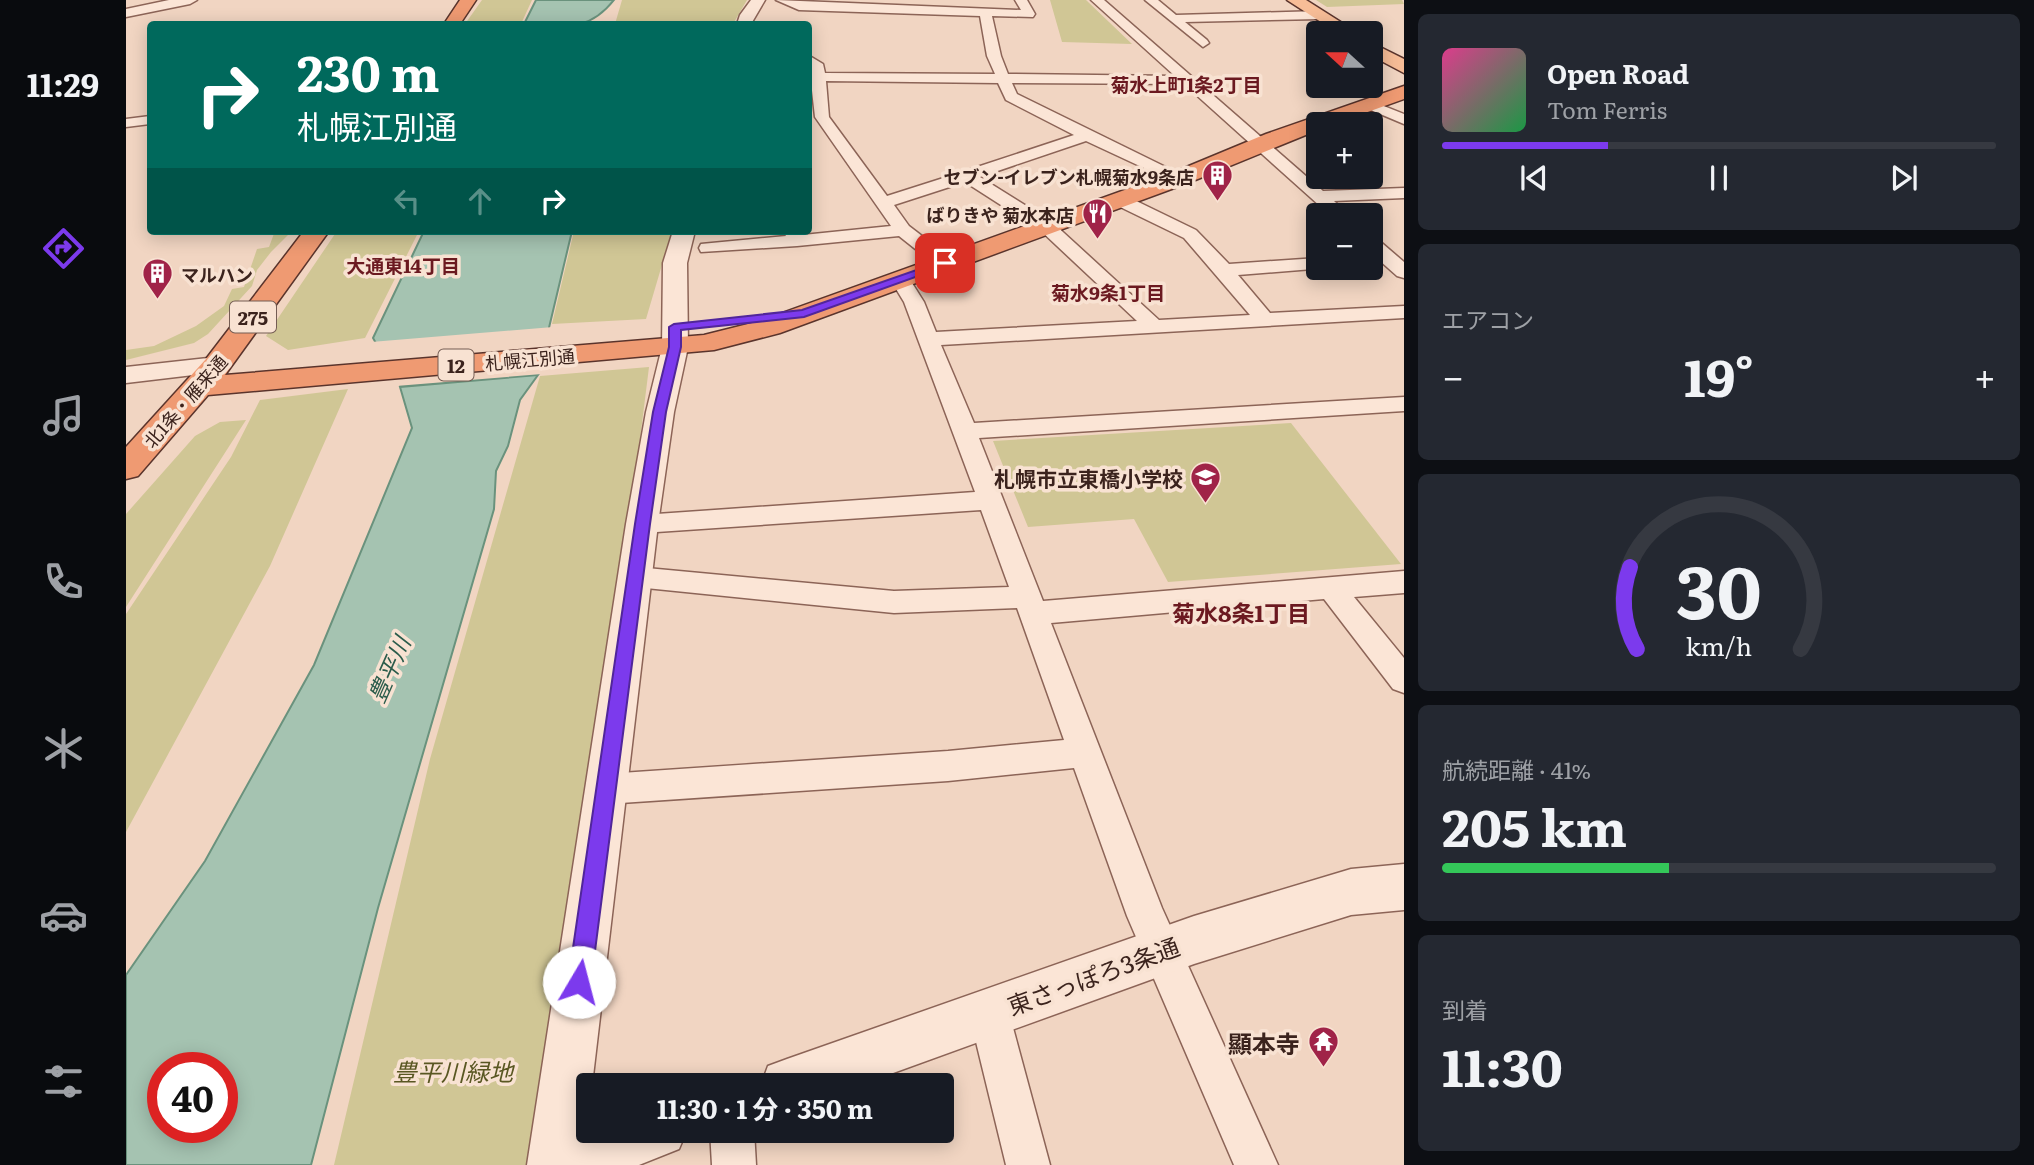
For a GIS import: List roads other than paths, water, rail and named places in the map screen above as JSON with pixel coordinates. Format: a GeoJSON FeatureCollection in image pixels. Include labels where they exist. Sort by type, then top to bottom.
{"type":"FeatureCollection","features":[{"type":"Feature","properties":{"kind":"highway"},"geometry":{"type":"LineString","coordinates":[[454,21],[468,0]]}},
{"type":"Feature","properties":{"kind":"highway","name":"札幌江別通"},"geometry":{"type":"LineString","coordinates":[[208,376],[661,338],[718,340],[770,327],[1180,178],[1404,92]]}},
{"type":"Feature","properties":{"kind":"highway","name":"北1条・雁来通"},"geometry":{"type":"LineString","coordinates":[[126,468],[208,376],[314,235]]}},
{"type":"Feature","properties":{"kind":"main road"},"geometry":{"type":"LineString","coordinates":[[1296,0],[1330,21]]}},
{"type":"Feature","properties":{"kind":"main road"},"geometry":{"type":"LineString","coordinates":[[1383,55],[1404,67]]}},
{"type":"Feature","properties":{"kind":"street"},"geometry":{"type":"LineString","coordinates":[[126,13],[156,3],[190,0]]}},
{"type":"Feature","properties":{"kind":"street"},"geometry":{"type":"LineString","coordinates":[[745,21],[758,0]]}},
{"type":"Feature","properties":{"kind":"street"},"geometry":{"type":"LineString","coordinates":[[782,0],[799,6],[1029,14],[1021,0]]}},
{"type":"Feature","properties":{"kind":"street"},"geometry":{"type":"LineString","coordinates":[[1097,0],[1326,203]]}},
{"type":"Feature","properties":{"kind":"street"},"geometry":{"type":"LineString","coordinates":[[1150,0],[1203,43]]}},
{"type":"Feature","properties":{"kind":"street"},"geometry":{"type":"LineString","coordinates":[[1226,6],[1243,17]]}},
{"type":"Feature","properties":{"kind":"street"},"geometry":{"type":"LineString","coordinates":[[985,12],[994,56],[1010,97],[1180,178]]}},
{"type":"Feature","properties":{"kind":"street"},"geometry":{"type":"LineString","coordinates":[[1173,19],[1320,15]]}},
{"type":"Feature","properties":{"kind":"street"},"geometry":{"type":"LineString","coordinates":[[812,63],[818,67],[820,77],[822,117],[903,229],[945,263]]}},
{"type":"Feature","properties":{"kind":"street"},"geometry":{"type":"LineString","coordinates":[[820,77],[1186,80]]}},
{"type":"Feature","properties":{"kind":"street"},"geometry":{"type":"LineString","coordinates":[[1371,105],[1404,120]]}},
{"type":"Feature","properties":{"kind":"street"},"geometry":{"type":"LineString","coordinates":[[126,123],[147,120]]}},
{"type":"Feature","properties":{"kind":"street"},"geometry":{"type":"LineString","coordinates":[[884,203],[964,174],[1087,136]]}},
{"type":"Feature","properties":{"kind":"street"},"geometry":{"type":"LineString","coordinates":[[964,174],[1046,226],[1153,325]]}},
{"type":"Feature","properties":{"kind":"street"},"geometry":{"type":"LineString","coordinates":[[1318,196],[1404,193]]}},
{"type":"Feature","properties":{"kind":"street"},"geometry":{"type":"LineString","coordinates":[[1120,200],[1189,234],[1224,270],[1265,320]]}},
{"type":"Feature","properties":{"kind":"street"},"geometry":{"type":"LineString","coordinates":[[812,235],[903,229]]}},
{"type":"Feature","properties":{"kind":"street"},"geometry":{"type":"LineString","coordinates":[[555,1165],[642,524],[660,412],[661,338],[683,235]]}},
{"type":"Feature","properties":{"kind":"street"},"geometry":{"type":"LineString","coordinates":[[709,248],[794,236]]}},
{"type":"Feature","properties":{"kind":"street"},"geometry":{"type":"LineString","coordinates":[[1383,254],[1397,266]]}},
{"type":"Feature","properties":{"kind":"street"},"geometry":{"type":"LineString","coordinates":[[1224,270],[1306,265]]}},
{"type":"Feature","properties":{"kind":"street"},"geometry":{"type":"LineString","coordinates":[[900,279],[929,339],[965,431],[1161,950],[1256,1165]]}},
{"type":"Feature","properties":{"kind":"street"},"geometry":{"type":"LineString","coordinates":[[929,339],[1404,312]]}},
{"type":"Feature","properties":{"kind":"street","name":"札幌江別通"},"geometry":{"type":"LineString","coordinates":[[126,375],[208,376]]}},
{"type":"Feature","properties":{"kind":"street","name":"札幌江別通"},"geometry":{"type":"LineString","coordinates":[[126,393],[208,376]]}},
{"type":"Feature","properties":{"kind":"street"},"geometry":{"type":"LineString","coordinates":[[965,431],[1404,404]]}},
{"type":"Feature","properties":{"kind":"street"},"geometry":{"type":"LineString","coordinates":[[642,524],[990,500]]}},
{"type":"Feature","properties":{"kind":"street"},"geometry":{"type":"LineString","coordinates":[[636,577],[894,602],[1032,605],[1404,582]]}},
{"type":"Feature","properties":{"kind":"street"},"geometry":{"type":"LineString","coordinates":[[1331,588],[1404,680]]}},
{"type":"Feature","properties":{"kind":"street"},"geometry":{"type":"LineString","coordinates":[[606,789],[948,766],[1086,752]]}},
{"type":"Feature","properties":{"kind":"street","name":"東さっぽろ3条通"},"geometry":{"type":"LineString","coordinates":[[821,1073],[1161,950],[1351,892],[1404,887]]}},
{"type":"Feature","properties":{"kind":"street"},"geometry":{"type":"LineString","coordinates":[[989,1013],[1028,1165]]}},
{"type":"Feature","properties":{"kind":"street"},"geometry":{"type":"LineString","coordinates":[[564,1165],[624,1143]]}},
{"type":"Feature","properties":{"kind":"street"},"geometry":{"type":"LineString","coordinates":[[733,1143],[734,1165]]}},
{"type":"Feature","properties":{"kind":"water"},"geometry":{"type":"Polygon","coordinates":[[[536,0],[614,0],[604,11],[588,21],[526,21],[536,0]]]}},
{"type":"Feature","properties":{"kind":"water"},"geometry":{"type":"Polygon","coordinates":[[[422,235],[571,235],[538,374],[400,385],[373,338],[422,235]]]}},
{"type":"Feature","properties":{"kind":"water","name":"豊平川"},"geometry":{"type":"Polygon","coordinates":[[[538,375],[520,400],[508,446],[496,471],[494,509],[378,908],[311,1165],[126,1165],[126,975],[205,861],[314,665],[412,428],[400,387],[538,375]]]}},
{"type":"Feature","properties":{"kind":"place","name":"セブン-イレブン札幌菊水9条店"},"geometry":{"type":"Point","coordinates":[1217,203]}},
{"type":"Feature","properties":{"kind":"place","name":"ばりきや 菊水本店"},"geometry":{"type":"Point","coordinates":[1097,241]}},
{"type":"Feature","properties":{"kind":"place","name":"マルハン"},"geometry":{"type":"Point","coordinates":[158,301]}},
{"type":"Feature","properties":{"kind":"place","name":"札幌市立東橋小学校"},"geometry":{"type":"Point","coordinates":[1206,504]}},
{"type":"Feature","properties":{"kind":"place","name":"顯本寺"},"geometry":{"type":"Point","coordinates":[1323,1069]}},
{"type":"Feature","properties":{"kind":"district","name":"菊水上町1条2丁目"},"geometry":{"type":"Point","coordinates":[1186,84]}},
{"type":"Feature","properties":{"kind":"district","name":"大通東14丁目"},"geometry":{"type":"Point","coordinates":[403,265]}},
{"type":"Feature","properties":{"kind":"district","name":"菊水9条1丁目"},"geometry":{"type":"Point","coordinates":[1108,292]}},
{"type":"Feature","properties":{"kind":"district","name":"菊水8条1丁目"},"geometry":{"type":"Point","coordinates":[1241,612]}},
{"type":"Feature","properties":{"kind":"park label","name":"豊平川緑地"},"geometry":{"type":"Point","coordinates":[453,1070]}}]}
